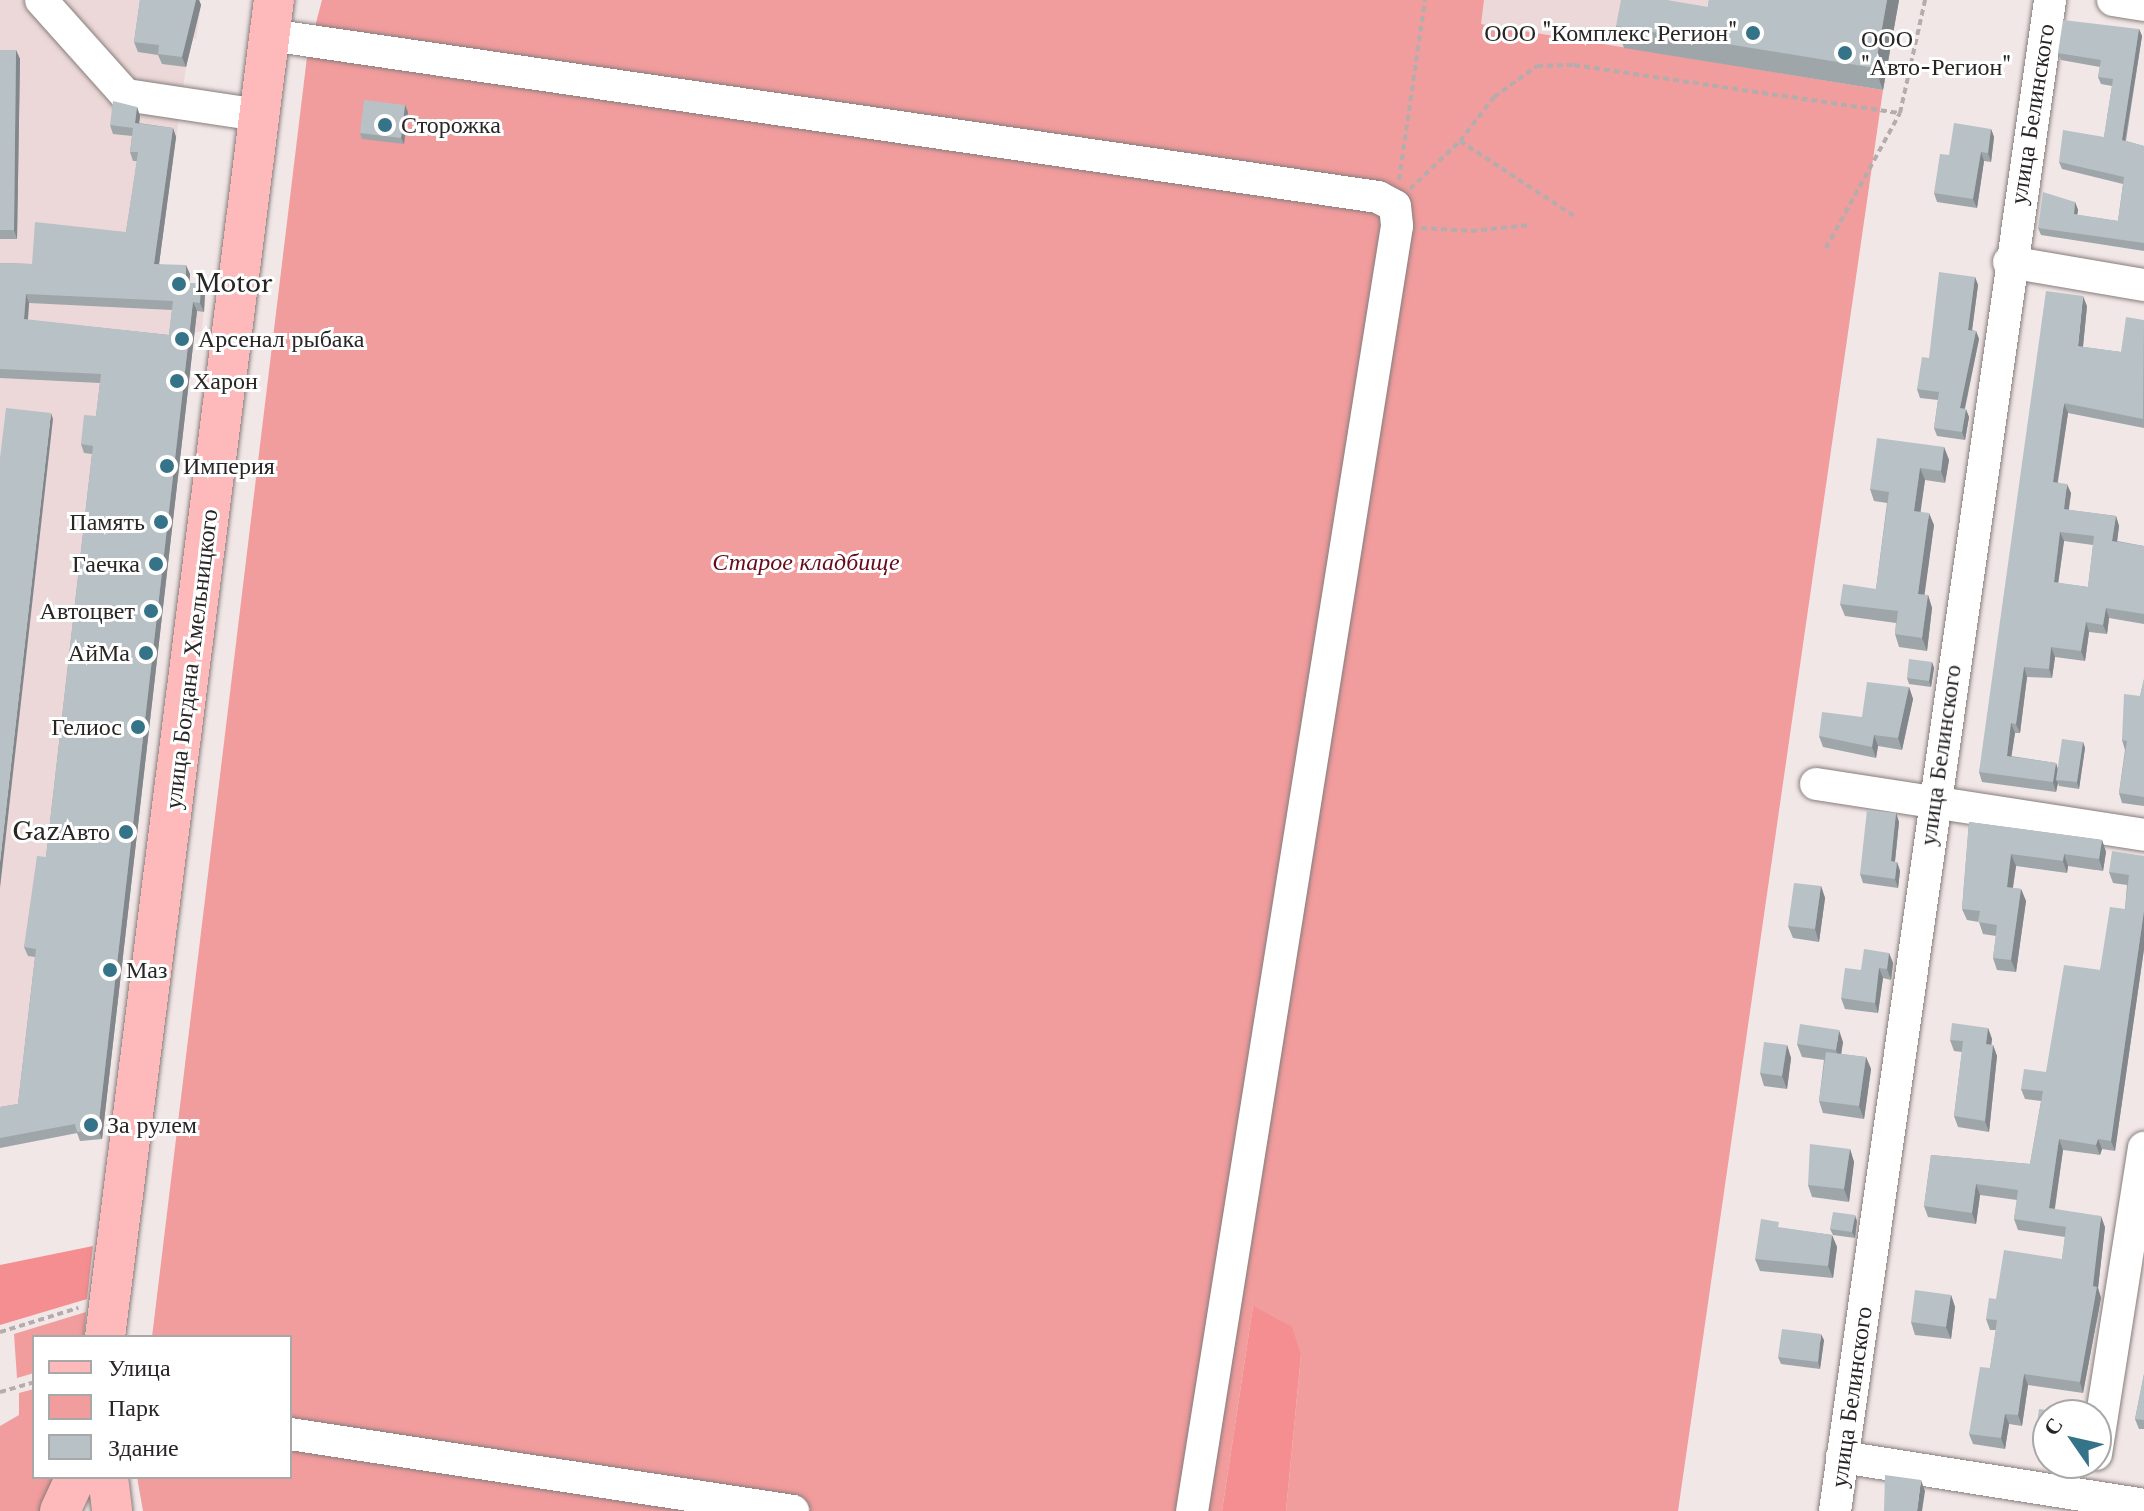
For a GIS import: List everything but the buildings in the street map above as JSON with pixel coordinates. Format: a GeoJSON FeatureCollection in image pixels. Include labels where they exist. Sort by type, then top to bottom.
{"type":"FeatureCollection","features":[{"type":"Feature","properties":{"kind":"main road","name":"улица Богдана Хмельницкого"},"geometry":{"type":"LineString","coordinates":[[102,1324],[272,17]]}},
{"type":"Feature","properties":{"kind":"main road"},"geometry":{"type":"LineString","coordinates":[[60,1511],[75,1479]]}},
{"type":"Feature","properties":{"kind":"main road"},"geometry":{"type":"LineString","coordinates":[[108,1479],[112,1511]]}},
{"type":"Feature","properties":{"kind":"street"},"geometry":{"type":"LineString","coordinates":[[41,0],[126,95],[259,115]]}},
{"type":"Feature","properties":{"kind":"street","name":"улица Белинского"},"geometry":{"type":"LineString","coordinates":[[1835,1511],[2009,262],[2050,0]]}},
{"type":"Feature","properties":{"kind":"street"},"geometry":{"type":"LineString","coordinates":[[2113,0],[2144,5]]}},
{"type":"Feature","properties":{"kind":"street"},"geometry":{"type":"LineString","coordinates":[[272,17],[1362,195],[1395,206],[1386,300],[1192,1511]]}},
{"type":"Feature","properties":{"kind":"street"},"geometry":{"type":"LineString","coordinates":[[2009,262],[2144,285]]}},
{"type":"Feature","properties":{"kind":"street"},"geometry":{"type":"LineString","coordinates":[[1816,784],[2144,835]]}},
{"type":"Feature","properties":{"kind":"street"},"geometry":{"type":"LineString","coordinates":[[2105,1399],[2144,1148]]}},
{"type":"Feature","properties":{"kind":"street"},"geometry":{"type":"LineString","coordinates":[[292,1434],[793,1511]]}},
{"type":"Feature","properties":{"kind":"street"},"geometry":{"type":"LineString","coordinates":[[1842,1457],[2088,1504],[2144,1505]]}},
{"type":"Feature","properties":{"kind":"street"},"geometry":{"type":"LineString","coordinates":[[2088,1504],[2092,1479]]}},
{"type":"Feature","properties":{"kind":"path"},"geometry":{"type":"LineString","coordinates":[[1395,206],[1425,0]]}},
{"type":"Feature","properties":{"kind":"path"},"geometry":{"type":"LineString","coordinates":[[1826,248],[1900,113],[1925,0]]}},
{"type":"Feature","properties":{"kind":"path"},"geometry":{"type":"LineString","coordinates":[[1395,206],[1460,141],[1515,78],[1537,66],[1556,65],[1900,113]]}},
{"type":"Feature","properties":{"kind":"path"},"geometry":{"type":"LineString","coordinates":[[1460,141],[1574,216]]}},
{"type":"Feature","properties":{"kind":"path"},"geometry":{"type":"LineString","coordinates":[[1395,206],[1410,222],[1434,231],[1530,225]]}},
{"type":"Feature","properties":{"kind":"path"},"geometry":{"type":"LineString","coordinates":[[0,1332],[102,1324]]}},
{"type":"Feature","properties":{"kind":"path"},"geometry":{"type":"LineString","coordinates":[[0,1392],[32,1383]]}},
{"type":"Feature","properties":{"kind":"shaded area"},"geometry":{"type":"Polygon","coordinates":[[[0,0],[195,0],[201,5],[196,39],[190,38],[158,272],[190,274],[189,291],[205,292],[202,331],[194,333],[102,1139],[80,1141],[78,1133],[0,1148],[0,0]]]}},
{"type":"Feature","properties":{"kind":"shaded area"},"geometry":{"type":"Polygon","coordinates":[[[1484,0],[1899,0],[1883,90],[1480,24],[1484,0]]]}},
{"type":"Feature","properties":{"kind":"shaded area"},"geometry":{"type":"Polygon","coordinates":[[[93,1246],[87,1299],[0,1325],[0,1265],[93,1246]]]}},
{"type":"Feature","properties":{"kind":"shaded area"},"geometry":{"type":"Polygon","coordinates":[[[1253,1306],[1292,1327],[1301,1355],[1286,1511],[1222,1511],[1253,1306]]]}},
{"type":"Feature","properties":{"kind":"green space","name":"Старое кладбище"},"geometry":{"type":"Polygon","coordinates":[[[322,0],[1484,0],[1481,24],[1883,90],[1678,1511],[1286,1511],[1301,1355],[1253,1306],[1222,1511],[143,1511],[137,1479],[292,1479],[292,1335],[152,1335],[307,57],[322,0]]]}},
{"type":"Feature","properties":{"kind":"green space"},"geometry":{"type":"Polygon","coordinates":[[[86,1312],[84,1335],[32,1335],[32,1374],[17,1378],[14,1334],[86,1312]]]}},
{"type":"Feature","properties":{"kind":"green space"},"geometry":{"type":"Polygon","coordinates":[[[32,1390],[32,1479],[61,1479],[47,1511],[0,1511],[0,1426],[19,1415],[19,1393],[32,1390]]]}},
{"type":"Feature","properties":{"kind":"place","name":"ООО \"Комплекс Регион\""},"geometry":{"type":"Point","coordinates":[1753,33]}},
{"type":"Feature","properties":{"kind":"place","name":"ООО \"Авто-Регион\""},"geometry":{"type":"Point","coordinates":[1845,53]}},
{"type":"Feature","properties":{"kind":"place","name":"Сторожка"},"geometry":{"type":"Point","coordinates":[385,125]}},
{"type":"Feature","properties":{"kind":"place","name":"Motor"},"geometry":{"type":"Point","coordinates":[179,284]}},
{"type":"Feature","properties":{"kind":"place","name":"Арсенал рыбака"},"geometry":{"type":"Point","coordinates":[182,339]}},
{"type":"Feature","properties":{"kind":"place","name":"Харон"},"geometry":{"type":"Point","coordinates":[177,381]}},
{"type":"Feature","properties":{"kind":"place","name":"Империя"},"geometry":{"type":"Point","coordinates":[167,466]}},
{"type":"Feature","properties":{"kind":"place","name":"Память"},"geometry":{"type":"Point","coordinates":[161,522]}},
{"type":"Feature","properties":{"kind":"place","name":"Гаечка"},"geometry":{"type":"Point","coordinates":[156,564]}},
{"type":"Feature","properties":{"kind":"place","name":"Автоцвет"},"geometry":{"type":"Point","coordinates":[151,611]}},
{"type":"Feature","properties":{"kind":"place","name":"АйМа"},"geometry":{"type":"Point","coordinates":[146,653]}},
{"type":"Feature","properties":{"kind":"place","name":"Гелиос"},"geometry":{"type":"Point","coordinates":[138,727]}},
{"type":"Feature","properties":{"kind":"place","name":"GazАвто"},"geometry":{"type":"Point","coordinates":[126,832]}},
{"type":"Feature","properties":{"kind":"place","name":"Маз"},"geometry":{"type":"Point","coordinates":[110,970]}},
{"type":"Feature","properties":{"kind":"place","name":"За рулем"},"geometry":{"type":"Point","coordinates":[91,1125]}}]}
